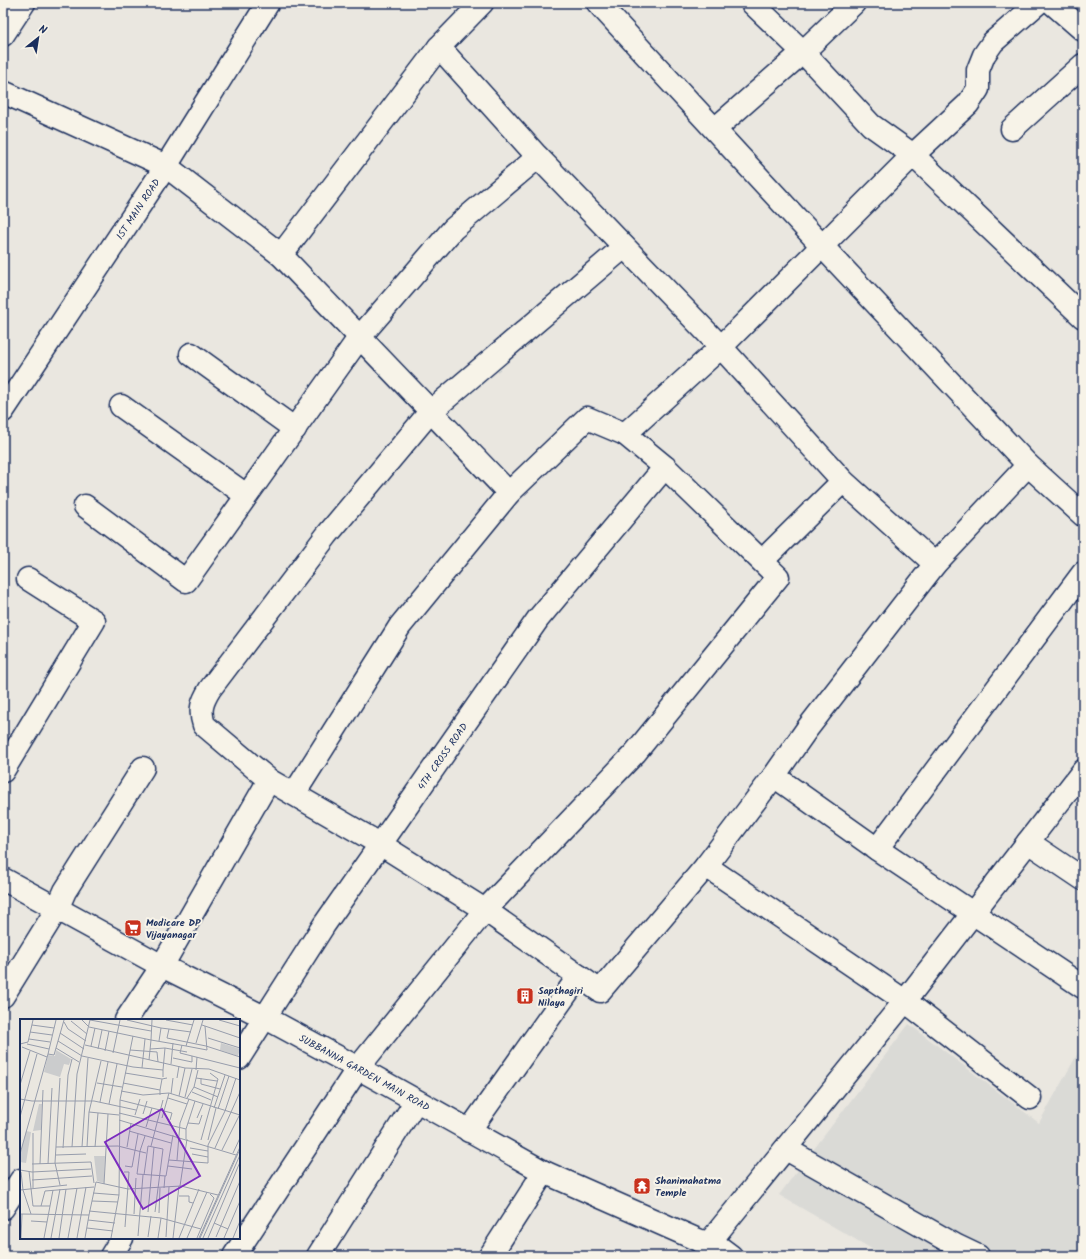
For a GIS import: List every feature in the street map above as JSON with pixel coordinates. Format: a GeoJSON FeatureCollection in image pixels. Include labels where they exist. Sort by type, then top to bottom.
{"type":"FeatureCollection","features":[{"type":"Feature","properties":{"kind":"street"},"geometry":{"type":"LineString","coordinates":[[3,35],[24,3]]}},
{"type":"Feature","properties":{"kind":"street","name":"1ST MAIN ROAD"},"geometry":{"type":"LineString","coordinates":[[3,411],[166,166],[268,3]]}},
{"type":"Feature","properties":{"kind":"street"},"geometry":{"type":"LineString","coordinates":[[281,255],[439,47],[482,3]]}},
{"type":"Feature","properties":{"kind":"street"},"geometry":{"type":"LineString","coordinates":[[599,3],[822,246],[1028,465],[1083,515]]}},
{"type":"Feature","properties":{"kind":"street"},"geometry":{"type":"LineString","coordinates":[[752,3],[803,52],[871,125],[913,155],[1083,317]]}},
{"type":"Feature","properties":{"kind":"street"},"geometry":{"type":"LineString","coordinates":[[715,129],[803,52],[854,3]]}},
{"type":"Feature","properties":{"kind":"street"},"geometry":{"type":"LineString","coordinates":[[625,434],[721,348],[913,155],[968,104],[978,89],[978,70],[984,55],[993,42],[1038,3]]}},
{"type":"Feature","properties":{"kind":"street"},"geometry":{"type":"LineString","coordinates":[[1052,3],[1083,30]]}},
{"type":"Feature","properties":{"kind":"street"},"geometry":{"type":"LineString","coordinates":[[439,47],[538,157],[721,348],[843,481],[935,564]]}},
{"type":"Feature","properties":{"kind":"street"},"geometry":{"type":"LineString","coordinates":[[1012,129],[1083,65]]}},
{"type":"Feature","properties":{"kind":"street"},"geometry":{"type":"LineString","coordinates":[[3,92],[166,166],[281,255],[509,493]]}},
{"type":"Feature","properties":{"kind":"street"},"geometry":{"type":"LineString","coordinates":[[85,506],[186,581],[246,495],[295,430],[359,338],[453,229],[538,157]]}},
{"type":"Feature","properties":{"kind":"street"},"geometry":{"type":"LineString","coordinates":[[624,247],[430,412],[327,535],[210,689],[202,703],[201,716],[204,725],[269,780],[380,844],[485,910],[600,991],[706,866],[774,776],[807,729],[935,564],[1028,465]]}},
{"type":"Feature","properties":{"kind":"street"},"geometry":{"type":"LineString","coordinates":[[191,354],[295,430]]}},
{"type":"Feature","properties":{"kind":"street"},"geometry":{"type":"LineString","coordinates":[[121,406],[246,495]]}},
{"type":"Feature","properties":{"kind":"street"},"geometry":{"type":"LineString","coordinates":[[234,1256],[358,1068],[485,910],[635,753],[778,577],[665,468],[625,434],[587,418],[509,493],[400,626],[294,794]]}},
{"type":"Feature","properties":{"kind":"street","name":"4TH CROSS ROAD"},"geometry":{"type":"LineString","coordinates":[[240,1057],[324,925],[538,619],[665,468]]}},
{"type":"Feature","properties":{"kind":"street"},"geometry":{"type":"LineString","coordinates":[[762,561],[843,481]]}},
{"type":"Feature","properties":{"kind":"street"},"geometry":{"type":"LineString","coordinates":[[877,849],[1083,573]]}},
{"type":"Feature","properties":{"kind":"street"},"geometry":{"type":"LineString","coordinates":[[3,771],[94,621],[28,579]]}},
{"type":"Feature","properties":{"kind":"street"},"geometry":{"type":"LineString","coordinates":[[3,996],[57,909],[65,891],[143,768]]}},
{"type":"Feature","properties":{"kind":"street"},"geometry":{"type":"LineString","coordinates":[[698,1247],[786,1149],[905,1001],[1083,771]]}},
{"type":"Feature","properties":{"kind":"street"},"geometry":{"type":"LineString","coordinates":[[774,776],[877,849],[1083,987]]}},
{"type":"Feature","properties":{"kind":"street"},"geometry":{"type":"LineString","coordinates":[[127,1019],[162,966],[269,780]]}},
{"type":"Feature","properties":{"kind":"street"},"geometry":{"type":"LineString","coordinates":[[1028,842],[1083,879]]}},
{"type":"Feature","properties":{"kind":"street"},"geometry":{"type":"LineString","coordinates":[[706,866],[905,1001],[1030,1098]]}},
{"type":"Feature","properties":{"kind":"street","name":"SUBBANNA GARDEN MAIN ROAD"},"geometry":{"type":"LineString","coordinates":[[3,879],[162,966],[266,1018],[544,1172],[698,1247],[719,1247],[731,1256]]}},
{"type":"Feature","properties":{"kind":"street"},"geometry":{"type":"LineString","coordinates":[[469,1131],[579,976]]}},
{"type":"Feature","properties":{"kind":"street"},"geometry":{"type":"LineString","coordinates":[[318,1256],[416,1101]]}},
{"type":"Feature","properties":{"kind":"street"},"geometry":{"type":"LineString","coordinates":[[786,1149],[957,1246],[978,1256]]}},
{"type":"Feature","properties":{"kind":"street"},"geometry":{"type":"LineString","coordinates":[[490,1256],[544,1172]]}},
{"type":"Feature","properties":{"kind":"street"},"geometry":{"type":"LineString","coordinates":[[3,1208],[20,1182]]}},
{"type":"Feature","properties":{"kind":"street"},"geometry":{"type":"LineString","coordinates":[[111,1256],[121,1239]]}},
{"type":"Feature","properties":{"kind":"shaded area"},"geometry":{"type":"Polygon","coordinates":[[[909,1024],[1039,1123],[1083,1044],[1083,1256],[884,1256],[779,1195],[909,1024]]]}},
{"type":"Feature","properties":{"kind":"place","name":"Modicare DP Vijayanagar"},"geometry":{"type":"Point","coordinates":[133,928]}},
{"type":"Feature","properties":{"kind":"place","name":"Sapthagiri Nilaya"},"geometry":{"type":"Point","coordinates":[525,996]}},
{"type":"Feature","properties":{"kind":"place","name":"Shanimahatma Temple"},"geometry":{"type":"Point","coordinates":[642,1186]}}]}
